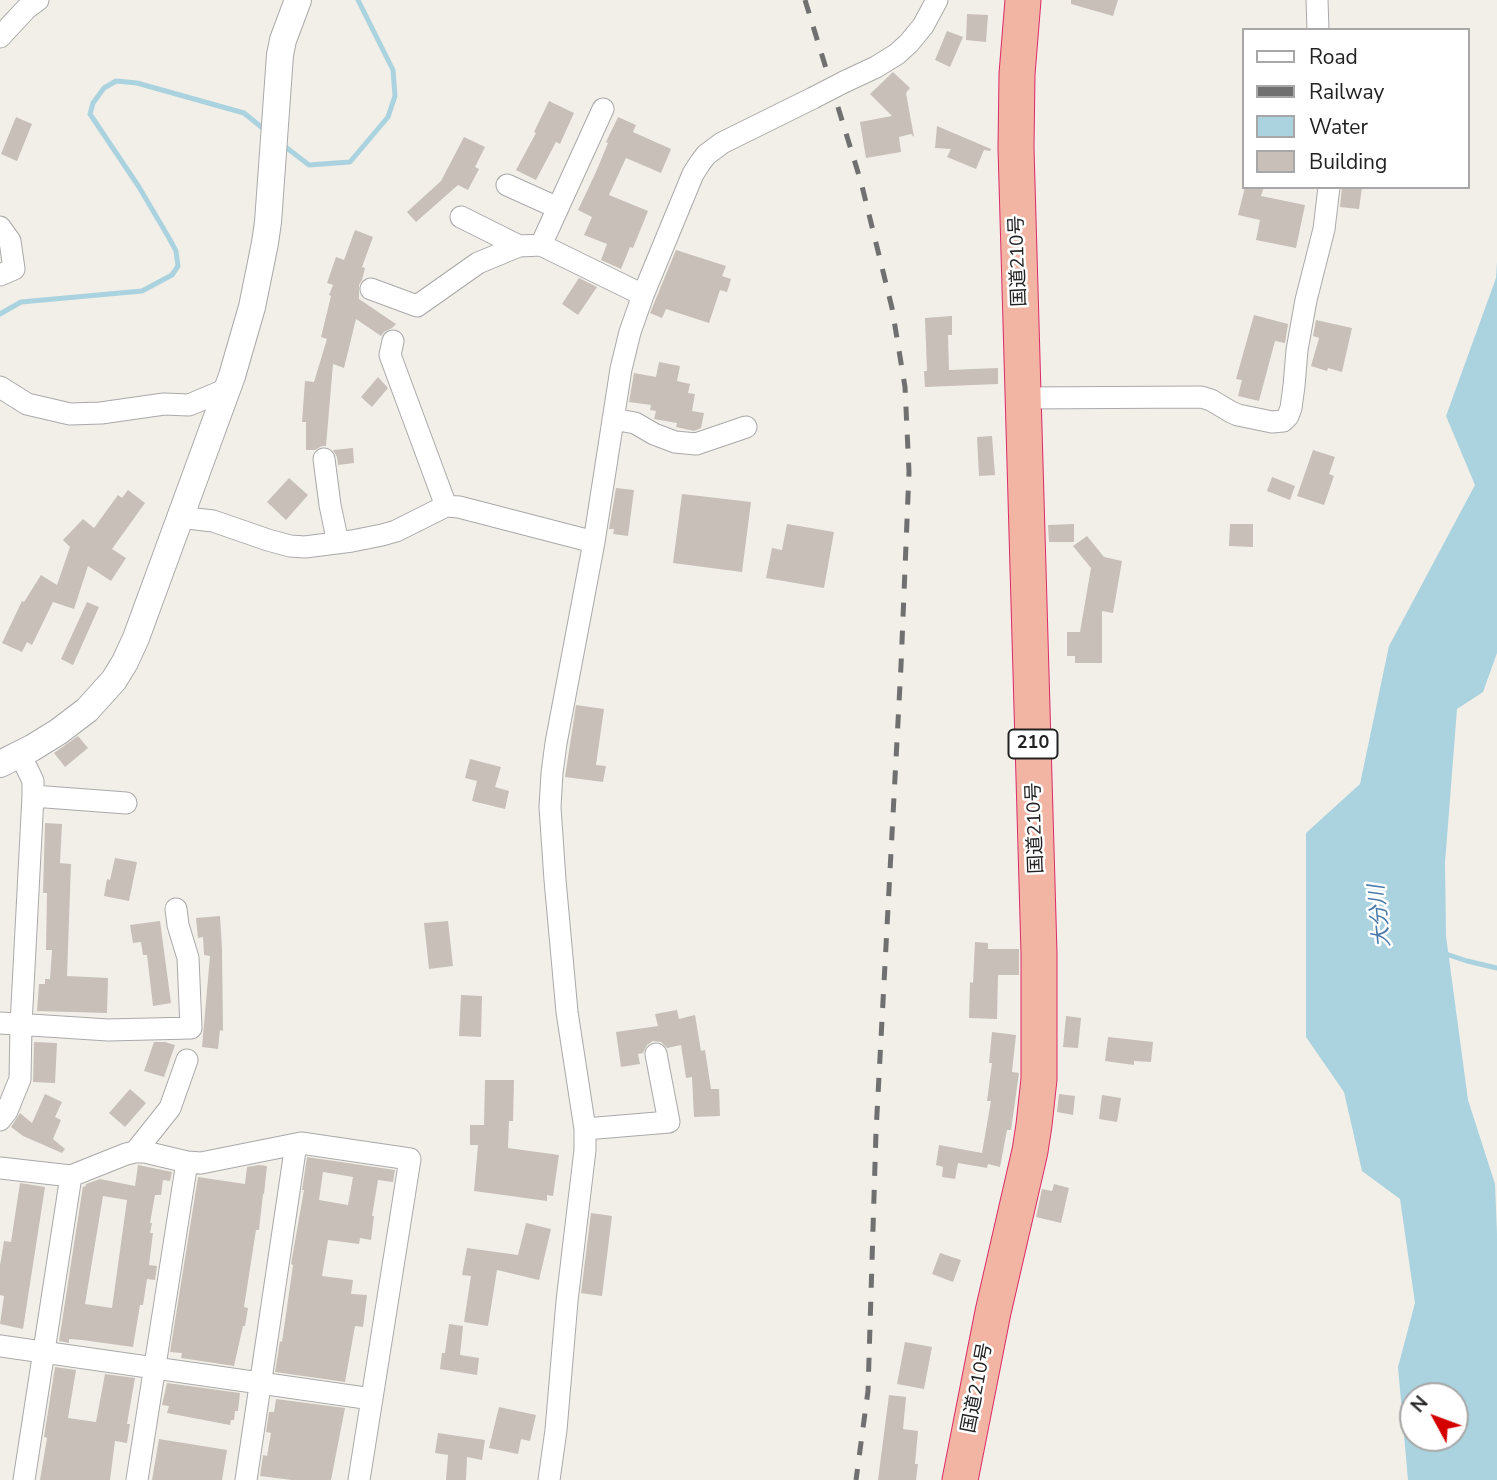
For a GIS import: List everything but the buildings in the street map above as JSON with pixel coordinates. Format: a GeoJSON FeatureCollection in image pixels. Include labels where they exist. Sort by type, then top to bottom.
{"type":"FeatureCollection","features":[{"type":"Feature","properties":{"kind":"highway","name":"国道210号"},"geometry":{"type":"LineString","coordinates":[[960,1480],[993,1312],[1030,1151],[1039,1079],[1039,953],[1016,148],[1023,0]]}},
{"type":"Feature","properties":{"kind":"street"},"geometry":{"type":"LineString","coordinates":[[0,37],[38,0]]}},
{"type":"Feature","properties":{"kind":"street"},"geometry":{"type":"LineString","coordinates":[[0,1120],[7,1111],[20,1079],[10,1024],[33,796],[33,781],[10,759],[72,723],[87,710],[114,680],[136,638],[227,389],[252,307],[268,222],[278,69],[283,40],[298,0]]}},
{"type":"Feature","properties":{"kind":"street"},"geometry":{"type":"LineString","coordinates":[[549,1480],[585,1150],[585,1129],[567,1012],[555,880],[550,807],[552,773],[630,332],[693,174],[706,155],[722,143],[876,67],[903,48],[923,26],[937,0]]}},
{"type":"Feature","properties":{"kind":"street"},"geometry":{"type":"LineString","coordinates":[[1317,0],[1318,28]]}},
{"type":"Feature","properties":{"kind":"street"},"geometry":{"type":"LineString","coordinates":[[541,245],[603,109]]}},
{"type":"Feature","properties":{"kind":"street"},"geometry":{"type":"LineString","coordinates":[[507,185],[558,208]]}},
{"type":"Feature","properties":{"kind":"street"},"geometry":{"type":"LineString","coordinates":[[1023,398],[1201,397],[1245,417],[1272,422],[1283,421],[1291,408],[1304,308],[1324,229],[1329,189]]}},
{"type":"Feature","properties":{"kind":"street"},"geometry":{"type":"LineString","coordinates":[[460,217],[519,246]]}},
{"type":"Feature","properties":{"kind":"street"},"geometry":{"type":"LineString","coordinates":[[0,227],[10,240],[14,269],[0,275]]}},
{"type":"Feature","properties":{"kind":"street"},"geometry":{"type":"LineString","coordinates":[[370,289],[417,306],[478,263],[519,246],[541,245],[643,295]]}},
{"type":"Feature","properties":{"kind":"street"},"geometry":{"type":"LineString","coordinates":[[393,341],[390,355],[446,506]]}},
{"type":"Feature","properties":{"kind":"street"},"geometry":{"type":"LineString","coordinates":[[0,387],[27,404],[70,414],[101,413],[164,404],[189,405],[227,389]]}},
{"type":"Feature","properties":{"kind":"street"},"geometry":{"type":"LineString","coordinates":[[613,419],[635,423],[653,434],[675,442],[696,444],[746,427]]}},
{"type":"Feature","properties":{"kind":"street"},"geometry":{"type":"LineString","coordinates":[[324,459],[338,543]]}},
{"type":"Feature","properties":{"kind":"street"},"geometry":{"type":"LineString","coordinates":[[179,517],[213,522],[290,546],[305,547],[396,531],[446,506],[594,542]]}},
{"type":"Feature","properties":{"kind":"street"},"geometry":{"type":"LineString","coordinates":[[33,796],[126,803]]}},
{"type":"Feature","properties":{"kind":"street"},"geometry":{"type":"LineString","coordinates":[[10,1024],[108,1030],[191,1028],[188,958],[176,909]]}},
{"type":"Feature","properties":{"kind":"street"},"geometry":{"type":"LineString","coordinates":[[585,1129],[669,1122],[656,1054]]}},
{"type":"Feature","properties":{"kind":"street"},"geometry":{"type":"LineString","coordinates":[[135,1152],[170,1108],[187,1060]]}},
{"type":"Feature","properties":{"kind":"street"},"geometry":{"type":"LineString","coordinates":[[246,1480],[296,1144]]}},
{"type":"Feature","properties":{"kind":"street"},"geometry":{"type":"LineString","coordinates":[[0,1168],[71,1176],[135,1152],[187,1162],[212,1162],[296,1144],[410,1159],[359,1480]]}},
{"type":"Feature","properties":{"kind":"street"},"geometry":{"type":"LineString","coordinates":[[137,1480],[187,1162]]}},
{"type":"Feature","properties":{"kind":"street"},"geometry":{"type":"LineString","coordinates":[[24,1480],[71,1176]]}},
{"type":"Feature","properties":{"kind":"street"},"geometry":{"type":"LineString","coordinates":[[0,1346],[372,1399]]}},
{"type":"Feature","properties":{"kind":"water","name":"大分川"},"geometry":{"type":"Polygon","coordinates":[[[1497,262],[1497,653],[1483,692],[1457,709],[1445,863],[1446,936],[1468,1100],[1495,1184],[1497,1480],[1408,1480],[1406,1452],[1469,1452],[1469,1382],[1399,1382],[1398,1367],[1415,1303],[1400,1199],[1362,1171],[1344,1092],[1306,1037],[1306,833],[1360,784],[1389,646],[1475,485],[1446,416],[1496,278],[1497,262]]]}},
{"type":"Feature","properties":{"kind":"waterway"},"geometry":{"type":"LineString","coordinates":[[283,145],[309,165],[350,162],[388,117],[395,96],[393,70],[358,0]]}},
{"type":"Feature","properties":{"kind":"waterway"},"geometry":{"type":"LineString","coordinates":[[0,314],[21,302],[142,291],[172,275],[178,266],[176,251],[169,238],[139,187],[90,114],[93,103],[104,88],[116,81],[137,83],[244,113],[265,130]]}},
{"type":"Feature","properties":{"kind":"waterway"},"geometry":{"type":"LineString","coordinates":[[1443,953],[1497,968]]}},
{"type":"Feature","properties":{"kind":"railway"},"geometry":{"type":"LineString","coordinates":[[805,0],[861,182],[892,308],[905,387],[909,472],[876,1132],[868,1391],[856,1480]]}}]}
